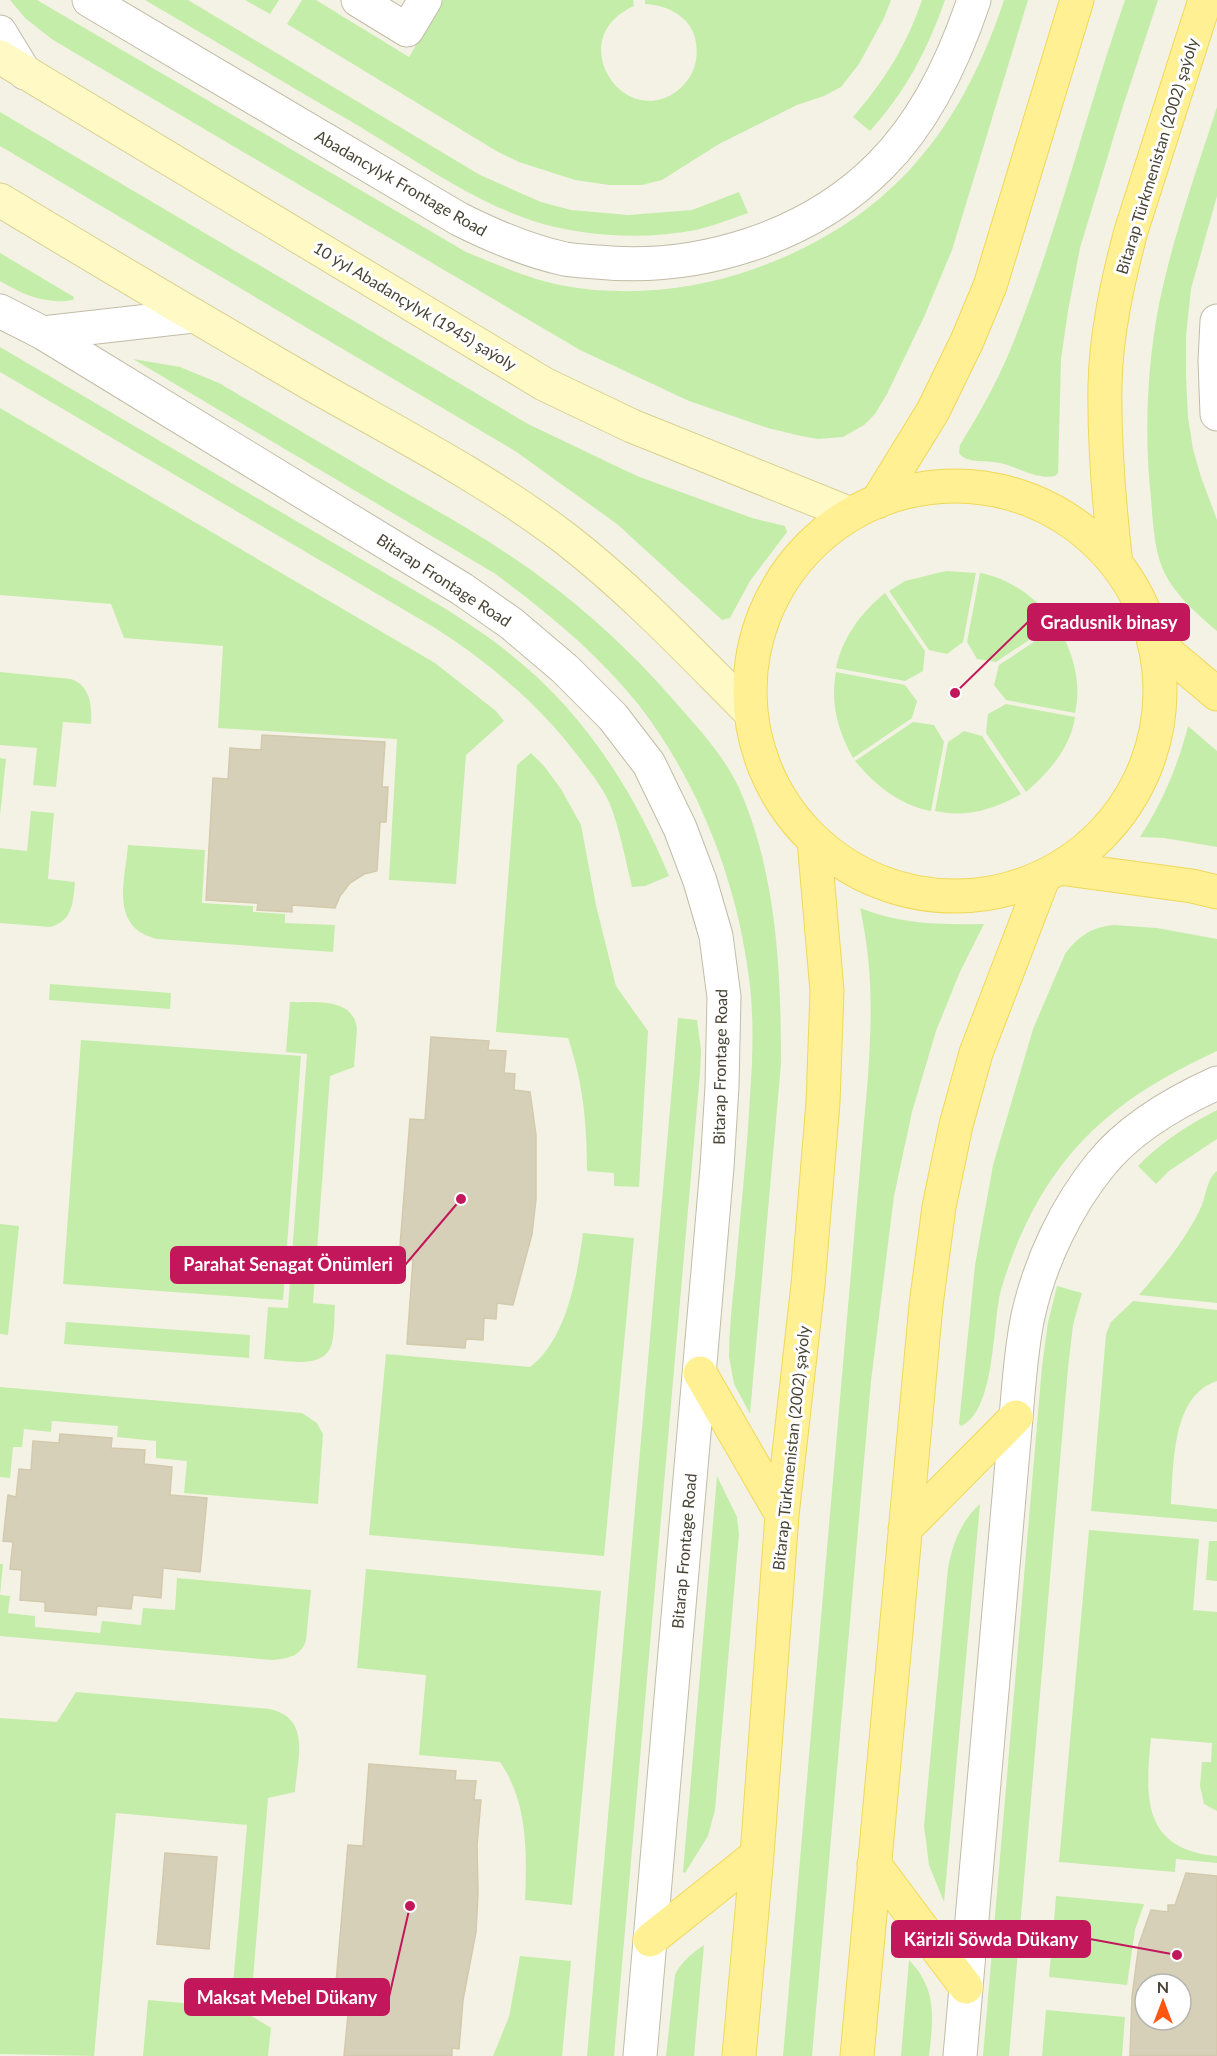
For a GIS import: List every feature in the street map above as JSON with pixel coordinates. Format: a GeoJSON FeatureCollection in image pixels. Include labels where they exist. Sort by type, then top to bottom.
{"type":"FeatureCollection","features":[{"type":"Feature","properties":{"kind":"main road"},"geometry":{"type":"LineString","coordinates":[[864,508],[933,411],[967,341],[990,286],[1077,0]]}},
{"type":"Feature","properties":{"kind":"main road","name":"Bitarap Türkmenistan (2002) şaýoly"},"geometry":{"type":"LineString","coordinates":[[1116,564],[1108,498],[1105,444],[1105,382],[1112,319],[1121,267],[1131,231],[1205,0]]}},
{"type":"Feature","properties":{"kind":"main road","name":"10 ýyl Abadançylyk (1945) şaýoly"},"geometry":{"type":"LineString","coordinates":[[13,65],[544,384],[632,426],[864,508]]}},
{"type":"Feature","properties":{"kind":"main road"},"geometry":{"type":"LineString","coordinates":[[0,200],[193,316],[466,472],[565,538],[602,567],[646,608],[750,712]]}},
{"type":"Feature","properties":{"kind":"main road"},"geometry":{"type":"LineString","coordinates":[[964,486],[993,490],[1049,509],[1074,524],[1096,542],[1116,564],[1133,588],[1146,614],[1155,642],[1160,671],[1161,700],[1150,758],[1138,784],[1123,809],[1105,832],[1083,852],[1052,872],[1005,890],[976,896],[917,893],[889,886],[837,859],[794,819],[764,769],[756,741],[750,712],[753,654],[760,626],[772,598],[787,573],[827,531],[864,508],[906,492],[964,486]]}},
{"type":"Feature","properties":{"kind":"main road"},"geometry":{"type":"LineString","coordinates":[[1155,642],[1217,694]]}},
{"type":"Feature","properties":{"kind":"main road","name":"Bitarap Türkmenistan (2002) şaýoly"},"geometry":{"type":"LineString","coordinates":[[739,2056],[757,1856],[782,1515],[808,1285],[823,1102],[827,991],[814,840]]}},
{"type":"Feature","properties":{"kind":"main road"},"geometry":{"type":"LineString","coordinates":[[1052,872],[1191,886],[1217,892]]}},
{"type":"Feature","properties":{"kind":"main road"},"geometry":{"type":"LineString","coordinates":[[857,2056],[926,1305],[939,1207],[956,1125],[976,1053],[1052,872]]}},
{"type":"Feature","properties":{"kind":"main road"},"geometry":{"type":"LineString","coordinates":[[700,1374],[782,1515]]}},
{"type":"Feature","properties":{"kind":"main road"},"geometry":{"type":"LineString","coordinates":[[905,1529],[1016,1417]]}},
{"type":"Feature","properties":{"kind":"main road"},"geometry":{"type":"LineString","coordinates":[[650,1940],[757,1856]]}},
{"type":"Feature","properties":{"kind":"main road"},"geometry":{"type":"LineString","coordinates":[[874,1864],[966,1987]]}},
{"type":"Feature","properties":{"kind":"street","name":"Abadancylyk Frontage Road"},"geometry":{"type":"LineString","coordinates":[[89,0],[459,219],[491,235],[566,259],[640,264],[697,258],[742,247],[781,233],[849,194],[882,165],[927,105],[960,42],[974,0]]}},
{"type":"Feature","properties":{"kind":"street"},"geometry":{"type":"LineString","coordinates":[[358,0],[407,30],[425,0]]}},
{"type":"Feature","properties":{"kind":"street"},"geometry":{"type":"LineString","coordinates":[[0,32],[13,65]]}},
{"type":"Feature","properties":{"kind":"street"},"geometry":{"type":"LineString","coordinates":[[0,311],[43,333],[193,316]]}},
{"type":"Feature","properties":{"kind":"street"},"geometry":{"type":"LineString","coordinates":[[1217,321],[1215,360],[1217,414]]}},
{"type":"Feature","properties":{"kind":"street","name":"Bitarap Frontage Road"},"geometry":{"type":"LineString","coordinates":[[43,333],[462,589],[512,624],[565,669],[613,717],[649,764],[680,828],[700,881],[716,936],[724,997],[722,1086],[700,1374],[640,2056]]}},
{"type":"Feature","properties":{"kind":"street"},"geometry":{"type":"LineString","coordinates":[[960,2056],[1021,1357],[1029,1315],[1041,1273],[1057,1234],[1079,1194],[1102,1163],[1127,1138],[1161,1112],[1217,1083]]}},
{"type":"Feature","properties":{"kind":"green space"},"geometry":{"type":"Polygon","coordinates":[[[10,0],[37,0],[466,252],[515,272],[565,286],[636,291],[685,287],[754,269],[801,249],[843,225],[880,198],[913,166],[941,131],[965,91],[986,48],[1004,0],[1028,0],[952,250],[924,317],[875,414],[864,425],[843,437],[818,439],[768,428],[689,401],[580,350],[53,40],[25,18],[10,0]]]}},
{"type":"Feature","properties":{"kind":"green space"},"geometry":{"type":"Polygon","coordinates":[[[145,0],[188,0],[480,175],[541,202],[571,210],[628,215],[692,210],[739,192],[748,213],[696,230],[635,236],[593,234],[533,221],[487,202],[421,165],[145,0]]]}},
{"type":"Feature","properties":{"kind":"green space"},"geometry":{"type":"Polygon","coordinates":[[[245,0],[279,0],[270,14],[245,0]]]}},
{"type":"Feature","properties":{"kind":"green space"},"geometry":{"type":"Polygon","coordinates":[[[302,0],[316,0],[409,57],[443,0],[633,0],[634,6],[613,20],[603,38],[602,58],[608,76],[621,90],[637,99],[657,100],[677,91],[687,81],[695,65],[697,48],[695,37],[685,20],[668,9],[645,4],[645,0],[891,0],[859,64],[841,87],[824,96],[797,105],[719,144],[662,180],[642,185],[609,185],[575,180],[519,162],[498,152],[287,24],[302,0]]]}},
{"type":"Feature","properties":{"kind":"green space"},"geometry":{"type":"Polygon","coordinates":[[[922,0],[945,0],[914,70],[894,101],[870,131],[853,117],[894,62],[922,0]]]}},
{"type":"Feature","properties":{"kind":"green space"},"geometry":{"type":"Polygon","coordinates":[[[1125,0],[1158,0],[1080,248],[1061,359],[1058,473],[1055,476],[1041,476],[1000,463],[967,459],[959,453],[960,445],[1000,373],[1043,262],[1125,0]]]}},
{"type":"Feature","properties":{"kind":"green space"},"geometry":{"type":"Polygon","coordinates":[[[1217,107],[1217,196],[1191,289],[1186,336],[1186,377],[1188,417],[1193,449],[1217,520],[1217,631],[1182,598],[1161,565],[1153,527],[1147,426],[1152,352],[1159,304],[1178,229],[1217,107]]]}},
{"type":"Feature","properties":{"kind":"green space"},"geometry":{"type":"Polygon","coordinates":[[[0,112],[528,424],[637,476],[752,518],[785,526],[787,532],[750,581],[730,618],[722,620],[617,524],[515,451],[0,146],[0,112]]]}},
{"type":"Feature","properties":{"kind":"green space"},"geometry":{"type":"Polygon","coordinates":[[[0,253],[74,297],[73,300],[44,300],[0,281],[0,253]]]}},
{"type":"Feature","properties":{"kind":"green space"},"geometry":{"type":"Polygon","coordinates":[[[0,347],[446,609],[502,648],[536,676],[561,701],[604,754],[640,813],[669,876],[645,886],[632,887],[616,823],[609,802],[600,786],[566,740],[532,704],[495,671],[435,628],[0,372],[0,347]]]}},
{"type":"Feature","properties":{"kind":"green space"},"geometry":{"type":"Polygon","coordinates":[[[133,359],[180,367],[219,383],[464,526],[530,569],[575,604],[639,662],[703,734],[733,776],[752,821],[769,889],[778,958],[781,1029],[781,1064],[750,1414],[734,1384],[729,1357],[751,1081],[751,992],[735,905],[724,869],[712,834],[679,766],[660,734],[638,704],[606,668],[552,618],[494,573],[133,359]]]}},
{"type":"Feature","properties":{"kind":"green space"},"geometry":{"type":"Polygon","coordinates":[[[0,408],[435,663],[496,711],[504,721],[466,755],[456,884],[389,880],[397,739],[218,728],[223,646],[124,638],[111,604],[0,595],[0,408]]]}},
{"type":"Feature","properties":{"kind":"green space"},"geometry":{"type":"Polygon","coordinates":[[[946,571],[976,573],[963,642],[947,654],[929,650],[889,591],[905,581],[946,571]]]}},
{"type":"Feature","properties":{"kind":"green space"},"geometry":{"type":"Polygon","coordinates":[[[980,573],[1013,585],[1040,605],[1056,622],[996,662],[977,659],[967,642],[980,573]]]}},
{"type":"Feature","properties":{"kind":"green space"},"geometry":{"type":"Polygon","coordinates":[[[885,593],[925,651],[923,671],[905,681],[836,668],[848,635],[868,609],[885,593]]]}},
{"type":"Feature","properties":{"kind":"green space"},"geometry":{"type":"Polygon","coordinates":[[[1058,626],[1075,668],[1077,701],[1075,713],[1006,700],[994,685],[999,665],[1058,626]]]}},
{"type":"Feature","properties":{"kind":"green space"},"geometry":{"type":"Polygon","coordinates":[[[0,672],[71,679],[83,687],[89,698],[91,724],[63,722],[56,787],[33,785],[37,748],[0,745],[0,672]]]}},
{"type":"Feature","properties":{"kind":"green space"},"geometry":{"type":"Polygon","coordinates":[[[836,672],[905,685],[917,701],[912,718],[853,758],[839,727],[834,695],[836,672]]]}},
{"type":"Feature","properties":{"kind":"green space"},"geometry":{"type":"Polygon","coordinates":[[[1006,704],[1075,717],[1063,750],[1043,776],[1026,792],[986,733],[988,714],[1006,704]]]}},
{"type":"Feature","properties":{"kind":"green space"},"geometry":{"type":"Polygon","coordinates":[[[913,722],[934,725],[944,742],[931,811],[908,804],[888,793],[855,761],[913,722]]]}},
{"type":"Feature","properties":{"kind":"green space"},"geometry":{"type":"Polygon","coordinates":[[[1188,726],[1217,751],[1217,847],[1164,838],[1140,837],[1168,784],[1188,726]]]}},
{"type":"Feature","properties":{"kind":"green space"},"geometry":{"type":"Polygon","coordinates":[[[964,731],[982,736],[1021,794],[980,811],[947,813],[935,811],[948,742],[964,731]]]}},
{"type":"Feature","properties":{"kind":"green space"},"geometry":{"type":"Polygon","coordinates":[[[531,753],[561,789],[581,825],[596,905],[616,986],[648,1031],[639,1187],[614,1186],[614,1173],[587,1171],[583,1103],[568,1038],[496,1032],[517,765],[531,753]]]}},
{"type":"Feature","properties":{"kind":"green space"},"geometry":{"type":"Polygon","coordinates":[[[0,758],[6,759],[0,816],[0,758]]]}},
{"type":"Feature","properties":{"kind":"green space"},"geometry":{"type":"Polygon","coordinates":[[[31,811],[54,813],[48,879],[75,882],[70,910],[63,920],[50,927],[0,923],[0,848],[27,851],[31,811]]]}},
{"type":"Feature","properties":{"kind":"green space"},"geometry":{"type":"Polygon","coordinates":[[[128,845],[205,850],[202,903],[253,906],[253,912],[285,914],[285,923],[335,925],[333,952],[157,939],[142,933],[132,924],[126,914],[123,901],[128,845]]]}},
{"type":"Feature","properties":{"kind":"green space"},"geometry":{"type":"Polygon","coordinates":[[[860,908],[905,920],[984,924],[959,974],[936,1031],[912,1112],[894,1196],[871,1381],[812,2056],[783,2056],[868,1076],[869,971],[860,908]]]}},
{"type":"Feature","properties":{"kind":"green space"},"geometry":{"type":"Polygon","coordinates":[[[1114,925],[1157,928],[1217,939],[1217,1051],[1163,1079],[1115,1111],[1073,1151],[1055,1174],[1032,1212],[1012,1256],[998,1305],[987,1385],[981,1403],[972,1417],[961,1426],[959,1424],[975,1265],[993,1165],[1033,1029],[1065,954],[1086,934],[1114,925]]]}},
{"type":"Feature","properties":{"kind":"green space"},"geometry":{"type":"Polygon","coordinates":[[[50,984],[171,993],[170,1009],[49,1000],[50,984]]]}},
{"type":"Feature","properties":{"kind":"green space"},"geometry":{"type":"Polygon","coordinates":[[[290,1002],[321,1003],[341,1007],[349,1011],[357,1029],[354,1067],[330,1076],[313,1303],[335,1305],[333,1338],[328,1352],[313,1361],[303,1362],[264,1359],[268,1307],[288,1308],[307,1054],[286,1052],[290,1002]]]}},
{"type":"Feature","properties":{"kind":"green space"},"geometry":{"type":"Polygon","coordinates":[[[678,1018],[697,1020],[701,1050],[700,1073],[614,2056],[587,2056],[678,1018]]]}},
{"type":"Feature","properties":{"kind":"green space"},"geometry":{"type":"Polygon","coordinates":[[[81,1040],[301,1056],[283,1300],[63,1284],[81,1040]]]}},
{"type":"Feature","properties":{"kind":"green space"},"geometry":{"type":"Polygon","coordinates":[[[1217,1110],[1217,1139],[1169,1171],[1156,1184],[1138,1166],[1175,1135],[1217,1110]]]}},
{"type":"Feature","properties":{"kind":"green space"},"geometry":{"type":"Polygon","coordinates":[[[1217,1171],[1217,1303],[1139,1295],[1189,1229],[1202,1205],[1209,1181],[1217,1171]]]}},
{"type":"Feature","properties":{"kind":"green space"},"geometry":{"type":"Polygon","coordinates":[[[0,1224],[19,1226],[8,1335],[0,1334],[0,1224]]]}},
{"type":"Feature","properties":{"kind":"green space"},"geometry":{"type":"Polygon","coordinates":[[[583,1233],[634,1238],[604,1556],[369,1535],[386,1354],[530,1367],[543,1355],[561,1324],[573,1287],[583,1233]]]}},
{"type":"Feature","properties":{"kind":"green space"},"geometry":{"type":"Polygon","coordinates":[[[1057,1286],[1082,1293],[1073,1325],[1068,1368],[1009,2056],[983,2056],[1042,1366],[1048,1322],[1057,1286]]]}},
{"type":"Feature","properties":{"kind":"green space"},"geometry":{"type":"Polygon","coordinates":[[[1133,1301],[1217,1310],[1217,1381],[1202,1389],[1191,1401],[1183,1416],[1175,1452],[1171,1504],[1217,1509],[1217,1522],[1091,1511],[1106,1334],[1111,1322],[1133,1301]]]}},
{"type":"Feature","properties":{"kind":"green space"},"geometry":{"type":"Polygon","coordinates":[[[66,1322],[250,1335],[249,1358],[64,1344],[66,1322]]]}},
{"type":"Feature","properties":{"kind":"green space"},"geometry":{"type":"Polygon","coordinates":[[[0,1387],[302,1413],[317,1423],[323,1434],[318,1504],[184,1493],[187,1461],[156,1458],[156,1441],[117,1437],[118,1426],[52,1421],[51,1432],[24,1429],[22,1447],[13,1447],[10,1478],[0,1477],[0,1387]]]}},
{"type":"Feature","properties":{"kind":"green space"},"geometry":{"type":"Polygon","coordinates":[[[717,1476],[737,1517],[739,1534],[715,1810],[708,1836],[685,1873],[683,1872],[717,1476]]]}},
{"type":"Feature","properties":{"kind":"green space"},"geometry":{"type":"Polygon","coordinates":[[[980,1504],[944,1902],[929,1865],[924,1826],[948,1568],[959,1533],[980,1504]]]}},
{"type":"Feature","properties":{"kind":"green space"},"geometry":{"type":"Polygon","coordinates":[[[1089,1530],[1199,1539],[1193,1610],[1217,1612],[1217,1811],[1204,1804],[1200,1786],[1202,1762],[1211,1762],[1212,1743],[1151,1738],[1149,1799],[1154,1817],[1162,1831],[1174,1843],[1192,1851],[1217,1856],[1217,1863],[1176,1859],[1175,1872],[1059,1862],[1089,1530]]]}},
{"type":"Feature","properties":{"kind":"green space"},"geometry":{"type":"Polygon","coordinates":[[[1209,1541],[1217,1541],[1217,1581],[1206,1580],[1209,1541]]]}},
{"type":"Feature","properties":{"kind":"green space"},"geometry":{"type":"Polygon","coordinates":[[[0,1564],[3,1564],[0,1595],[0,1564]]]}},
{"type":"Feature","properties":{"kind":"green space"},"geometry":{"type":"Polygon","coordinates":[[[366,1569],[601,1591],[572,1905],[525,1900],[526,1865],[521,1811],[516,1794],[500,1762],[419,1755],[426,1675],[357,1668],[366,1569]]]}},
{"type":"Feature","properties":{"kind":"green space"},"geometry":{"type":"Polygon","coordinates":[[[177,1578],[311,1590],[304,1645],[293,1656],[272,1660],[0,1636],[0,1595],[10,1596],[8,1613],[35,1616],[35,1627],[100,1633],[102,1621],[141,1625],[143,1608],[175,1610],[177,1578]]]}},
{"type":"Feature","properties":{"kind":"green space"},"geometry":{"type":"Polygon","coordinates":[[[76,1692],[270,1709],[283,1714],[292,1722],[297,1731],[299,1754],[295,1792],[268,1798],[250,2015],[271,2028],[268,2056],[143,2056],[148,2000],[231,2007],[247,1825],[116,1813],[94,2056],[0,2054],[0,1718],[57,1722],[76,1692]]]}},
{"type":"Feature","properties":{"kind":"green space"},"geometry":{"type":"Polygon","coordinates":[[[1056,1896],[1144,1904],[1135,1930],[1127,1985],[1049,1977],[1056,1896]]]}},
{"type":"Feature","properties":{"kind":"green space"},"geometry":{"type":"Polygon","coordinates":[[[704,1945],[694,2056],[666,2056],[675,1975],[687,1958],[704,1945]]]}},
{"type":"Feature","properties":{"kind":"green space"},"geometry":{"type":"Polygon","coordinates":[[[520,1956],[571,1961],[562,2056],[493,2056],[509,2017],[520,1956]]]}},
{"type":"Feature","properties":{"kind":"green space"},"geometry":{"type":"Polygon","coordinates":[[[909,1960],[925,1982],[929,1994],[932,2029],[929,2056],[901,2056],[909,1960]]]}},
{"type":"Feature","properties":{"kind":"green space"},"geometry":{"type":"Polygon","coordinates":[[[1046,2010],[1125,2017],[1122,2056],[1042,2056],[1046,2010]]]}},
{"type":"Feature","properties":{"kind":"building"},"geometry":{"type":"Polygon","coordinates":[[[262,735],[385,742],[382,787],[388,787],[386,822],[380,822],[377,871],[364,874],[350,883],[340,896],[335,908],[292,905],[292,912],[257,910],[258,903],[206,900],[213,778],[228,779],[230,748],[261,750],[262,735]]]}},
{"type":"Feature","properties":{"kind":"building"},"geometry":{"type":"Polygon","coordinates":[[[431,1037],[489,1041],[488,1050],[506,1051],[504,1073],[515,1074],[514,1090],[530,1092],[536,1135],[536,1199],[532,1234],[513,1305],[497,1303],[496,1319],[484,1318],[483,1340],[466,1339],[465,1348],[407,1344],[413,1260],[399,1259],[410,1119],[425,1120],[431,1037]]]}},
{"type":"Feature","properties":{"kind":"building"},"geometry":{"type":"Polygon","coordinates":[[[60,1434],[112,1438],[111,1448],[145,1450],[144,1464],[172,1467],[170,1495],[207,1498],[200,1572],[163,1568],[161,1598],[133,1595],[131,1609],[97,1606],[96,1615],[45,1611],[45,1602],[20,1600],[22,1570],[10,1569],[13,1542],[3,1541],[8,1495],[16,1497],[19,1469],[31,1470],[33,1441],[59,1443],[60,1434]]]}},
{"type":"Feature","properties":{"kind":"building"},"geometry":{"type":"Polygon","coordinates":[[[369,1764],[456,1771],[455,1780],[476,1781],[474,1800],[481,1800],[477,1845],[476,1932],[463,2000],[459,2049],[452,2048],[452,2056],[344,2056],[351,1984],[336,1983],[348,1845],[363,1846],[369,1764]]]}},
{"type":"Feature","properties":{"kind":"building"},"geometry":{"type":"Polygon","coordinates":[[[165,1853],[217,1857],[209,1949],[157,1944],[165,1853]]]}},
{"type":"Feature","properties":{"kind":"building"},"geometry":{"type":"Polygon","coordinates":[[[1186,1873],[1217,1876],[1217,2056],[1130,2056],[1133,1989],[1133,2032],[1193,2032],[1193,1972],[1135,1972],[1139,1944],[1151,1910],[1168,1912],[1168,1905],[1175,1905],[1186,1873]]]}},
{"type":"Feature","properties":{"kind":"place","name":"Gradusnik binasy"},"geometry":{"type":"Point","coordinates":[955,693]}},
{"type":"Feature","properties":{"kind":"place","name":"Parahat Senagat Önümleri"},"geometry":{"type":"Point","coordinates":[461,1199]}},
{"type":"Feature","properties":{"kind":"place","name":"Maksat Mebel Dükany"},"geometry":{"type":"Point","coordinates":[410,1906]}},
{"type":"Feature","properties":{"kind":"place","name":"Kärizli Söwda Dükany"},"geometry":{"type":"Point","coordinates":[1177,1955]}}]}
